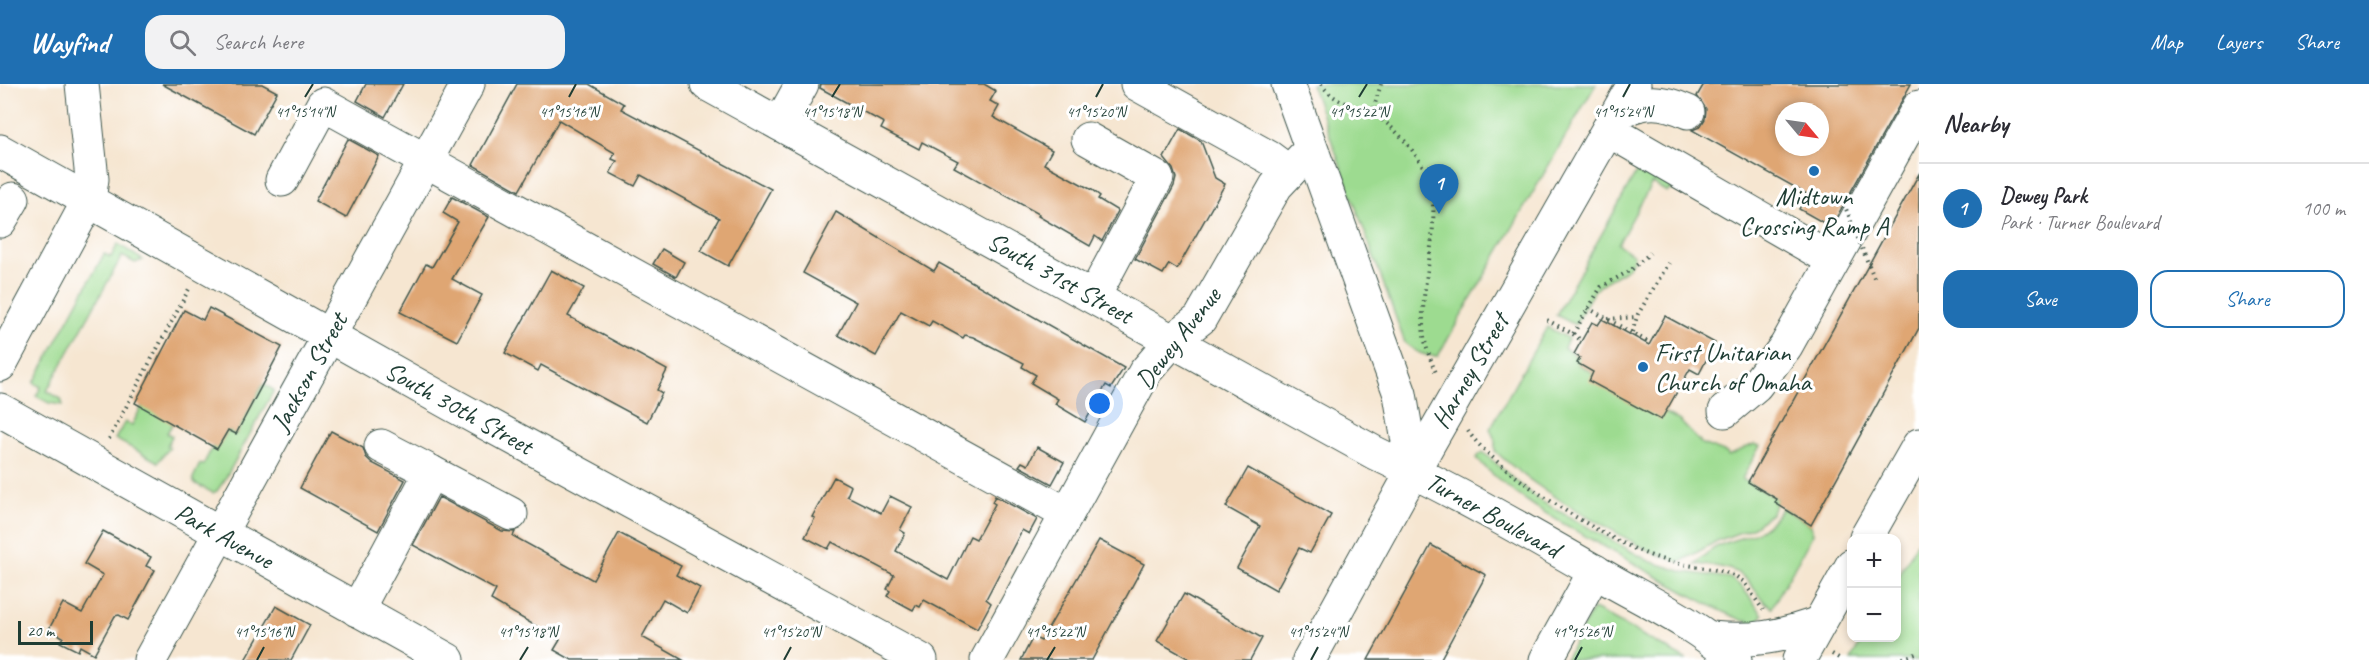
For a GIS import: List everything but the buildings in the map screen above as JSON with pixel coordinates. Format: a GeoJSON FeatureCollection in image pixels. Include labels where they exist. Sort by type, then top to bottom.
{"type":"FeatureCollection","features":[{"type":"Feature","properties":{"kind":"street"},"geometry":{"type":"LineString","coordinates":[[0,365],[89,200],[92,179],[82,84]]}},
{"type":"Feature","properties":{"kind":"street","name":"Jackson Street"},"geometry":{"type":"LineString","coordinates":[[150,660],[468,84]]}},
{"type":"Feature","properties":{"kind":"street","name":"South 31st Street"},"geometry":{"type":"LineString","coordinates":[[707,84],[1365,447],[1413,471]]}},
{"type":"Feature","properties":{"kind":"street"},"geometry":{"type":"LineString","coordinates":[[780,124],[802,84]]}},
{"type":"Feature","properties":{"kind":"street"},"geometry":{"type":"LineString","coordinates":[[1137,84],[1270,158],[1299,161]]}},
{"type":"Feature","properties":{"kind":"street","name":"Turner Boulevard"},"geometry":{"type":"LineString","coordinates":[[1287,84],[1299,161],[1400,393],[1413,471],[1711,638],[1735,660]]}},
{"type":"Feature","properties":{"kind":"street"},"geometry":{"type":"LineString","coordinates":[[1636,84],[1668,87],[1692,105],[1641,102],[1613,121],[1833,260]]}},
{"type":"Feature","properties":{"kind":"street","name":"Harney Street"},"geometry":{"type":"LineString","coordinates":[[1309,660],[1413,471],[1636,84]]}},
{"type":"Feature","properties":{"kind":"street"},"geometry":{"type":"LineString","coordinates":[[282,180],[323,104],[1067,514]]}},
{"type":"Feature","properties":{"kind":"street"},"geometry":{"type":"LineString","coordinates":[[1725,411],[1741,399],[1772,366],[1919,107]]}},
{"type":"Feature","properties":{"kind":"street"},"geometry":{"type":"LineString","coordinates":[[1088,139],[1157,178],[1094,296]]}},
{"type":"Feature","properties":{"kind":"street","name":"South 30th Street"},"geometry":{"type":"LineString","coordinates":[[0,151],[329,336],[921,660]]}},
{"type":"Feature","properties":{"kind":"street","name":"Dewey Avenue"},"geometry":{"type":"LineString","coordinates":[[987,660],[1145,372],[1173,340],[1195,324],[1206,311],[1276,186],[1299,161]]}},
{"type":"Feature","properties":{"kind":"street","name":"Park Avenue"},"geometry":{"type":"LineString","coordinates":[[0,410],[448,660]]}},
{"type":"Feature","properties":{"kind":"street"},"geometry":{"type":"LineString","coordinates":[[1868,534],[1919,445]]}},
{"type":"Feature","properties":{"kind":"street"},"geometry":{"type":"LineString","coordinates":[[381,446],[511,514]]}},
{"type":"Feature","properties":{"kind":"street"},"geometry":{"type":"LineString","coordinates":[[357,609],[431,472]]}},
{"type":"Feature","properties":{"kind":"street"},"geometry":{"type":"LineString","coordinates":[[1546,660],[1595,571]]}},
{"type":"Feature","properties":{"kind":"street"},"geometry":{"type":"LineString","coordinates":[[1799,660],[1847,572]]}},
{"type":"Feature","properties":{"kind":"street"},"geometry":{"type":"LineString","coordinates":[[1711,638],[1743,641],[1770,638],[1819,622]]}},
{"type":"Feature","properties":{"kind":"path"},"geometry":{"type":"LineString","coordinates":[[1321,84],[1342,104],[1372,114],[1397,133],[1422,164],[1430,182],[1431,254],[1422,321],[1428,357],[1451,405],[1473,440],[1543,496],[1572,515],[1654,557],[1734,575],[1744,582],[1756,604],[1770,616]]}},
{"type":"Feature","properties":{"kind":"path"},"geometry":{"type":"LineString","coordinates":[[1372,114],[1381,84]]}},
{"type":"Feature","properties":{"kind":"path"},"geometry":{"type":"LineString","coordinates":[[1844,204],[1875,280]]}},
{"type":"Feature","properties":{"kind":"path"},"geometry":{"type":"LineString","coordinates":[[1573,334],[1601,287],[1631,270],[1650,253]]}},
{"type":"Feature","properties":{"kind":"path"},"geometry":{"type":"LineString","coordinates":[[1632,332],[1637,317],[1669,263]]}},
{"type":"Feature","properties":{"kind":"path"},"geometry":{"type":"LineString","coordinates":[[108,439],[193,281]]}},
{"type":"Feature","properties":{"kind":"path"},"geometry":{"type":"LineString","coordinates":[[1588,308],[1650,342]]}},
{"type":"Feature","properties":{"kind":"path"},"geometry":{"type":"LineString","coordinates":[[1608,319],[1637,317]]}},
{"type":"Feature","properties":{"kind":"path"},"geometry":{"type":"LineString","coordinates":[[1547,320],[1582,341]]}},
{"type":"Feature","properties":{"kind":"path"},"geometry":{"type":"LineString","coordinates":[[1897,660],[1919,653]]}},
{"type":"Feature","properties":{"kind":"green space"},"geometry":{"type":"Polygon","coordinates":[[[1311,84],[1596,84],[1438,356],[1420,353],[1405,343],[1311,84]]]}},
{"type":"Feature","properties":{"kind":"green space"},"geometry":{"type":"Polygon","coordinates":[[[1642,167],[1673,183],[1673,188],[1667,192],[1652,183],[1618,244],[1634,255],[1632,261],[1624,271],[1597,288],[1590,296],[1575,325],[1556,315],[1636,173],[1642,167]]]}},
{"type":"Feature","properties":{"kind":"green space"},"geometry":{"type":"Polygon","coordinates":[[[118,244],[143,260],[135,263],[122,256],[47,391],[61,399],[63,405],[49,403],[36,396],[41,387],[34,383],[104,254],[111,257],[118,244]]]}},
{"type":"Feature","properties":{"kind":"green space"},"geometry":{"type":"Polygon","coordinates":[[[1547,327],[1568,338],[1564,348],[1580,358],[1577,364],[1680,421],[1702,444],[1727,453],[1728,456],[1754,444],[1760,446],[1742,479],[1777,499],[1772,513],[1754,527],[1717,541],[1680,562],[1641,547],[1547,492],[1508,462],[1495,451],[1495,440],[1490,429],[1547,327]]]}},
{"type":"Feature","properties":{"kind":"green space"},"geometry":{"type":"Polygon","coordinates":[[[263,384],[274,390],[224,481],[213,493],[194,483],[193,478],[200,464],[203,465],[213,446],[217,448],[228,430],[236,434],[263,384]]]}},
{"type":"Feature","properties":{"kind":"green space"},"geometry":{"type":"Polygon","coordinates":[[[143,404],[173,423],[167,433],[172,436],[167,446],[170,447],[158,462],[115,439],[125,422],[132,425],[143,404]]]}},
{"type":"Feature","properties":{"kind":"green space"},"geometry":{"type":"Polygon","coordinates":[[[1483,452],[1537,499],[1649,561],[1684,572],[1730,578],[1742,587],[1763,615],[1753,627],[1747,622],[1748,620],[1744,621],[1697,599],[1564,524],[1526,501],[1492,474],[1476,458],[1483,452]]]}},
{"type":"Feature","properties":{"kind":"green space"},"geometry":{"type":"Polygon","coordinates":[[[1782,508],[1811,525],[1813,534],[1772,607],[1740,574],[1726,568],[1695,564],[1718,546],[1760,530],[1782,508]]]}},
{"type":"Feature","properties":{"kind":"green space"},"geometry":{"type":"Polygon","coordinates":[[[1919,539],[1919,660],[1851,660],[1861,642],[1901,642],[1901,572],[1919,539]]]}},
{"type":"Feature","properties":{"kind":"green space"},"geometry":{"type":"Polygon","coordinates":[[[1593,609],[1600,612],[1687,660],[1565,660],[1593,609]]]}},
{"type":"Feature","properties":{"kind":"place","name":"Midtown Crossing Ramp A"},"geometry":{"type":"Point","coordinates":[1814,171]}},
{"type":"Feature","properties":{"kind":"place","name":"Dewey Park"},"geometry":{"type":"Point","coordinates":[1439,214]}},
{"type":"Feature","properties":{"kind":"place","name":"First Unitarian Church of Omaha"},"geometry":{"type":"Point","coordinates":[1643,367]}}]}
